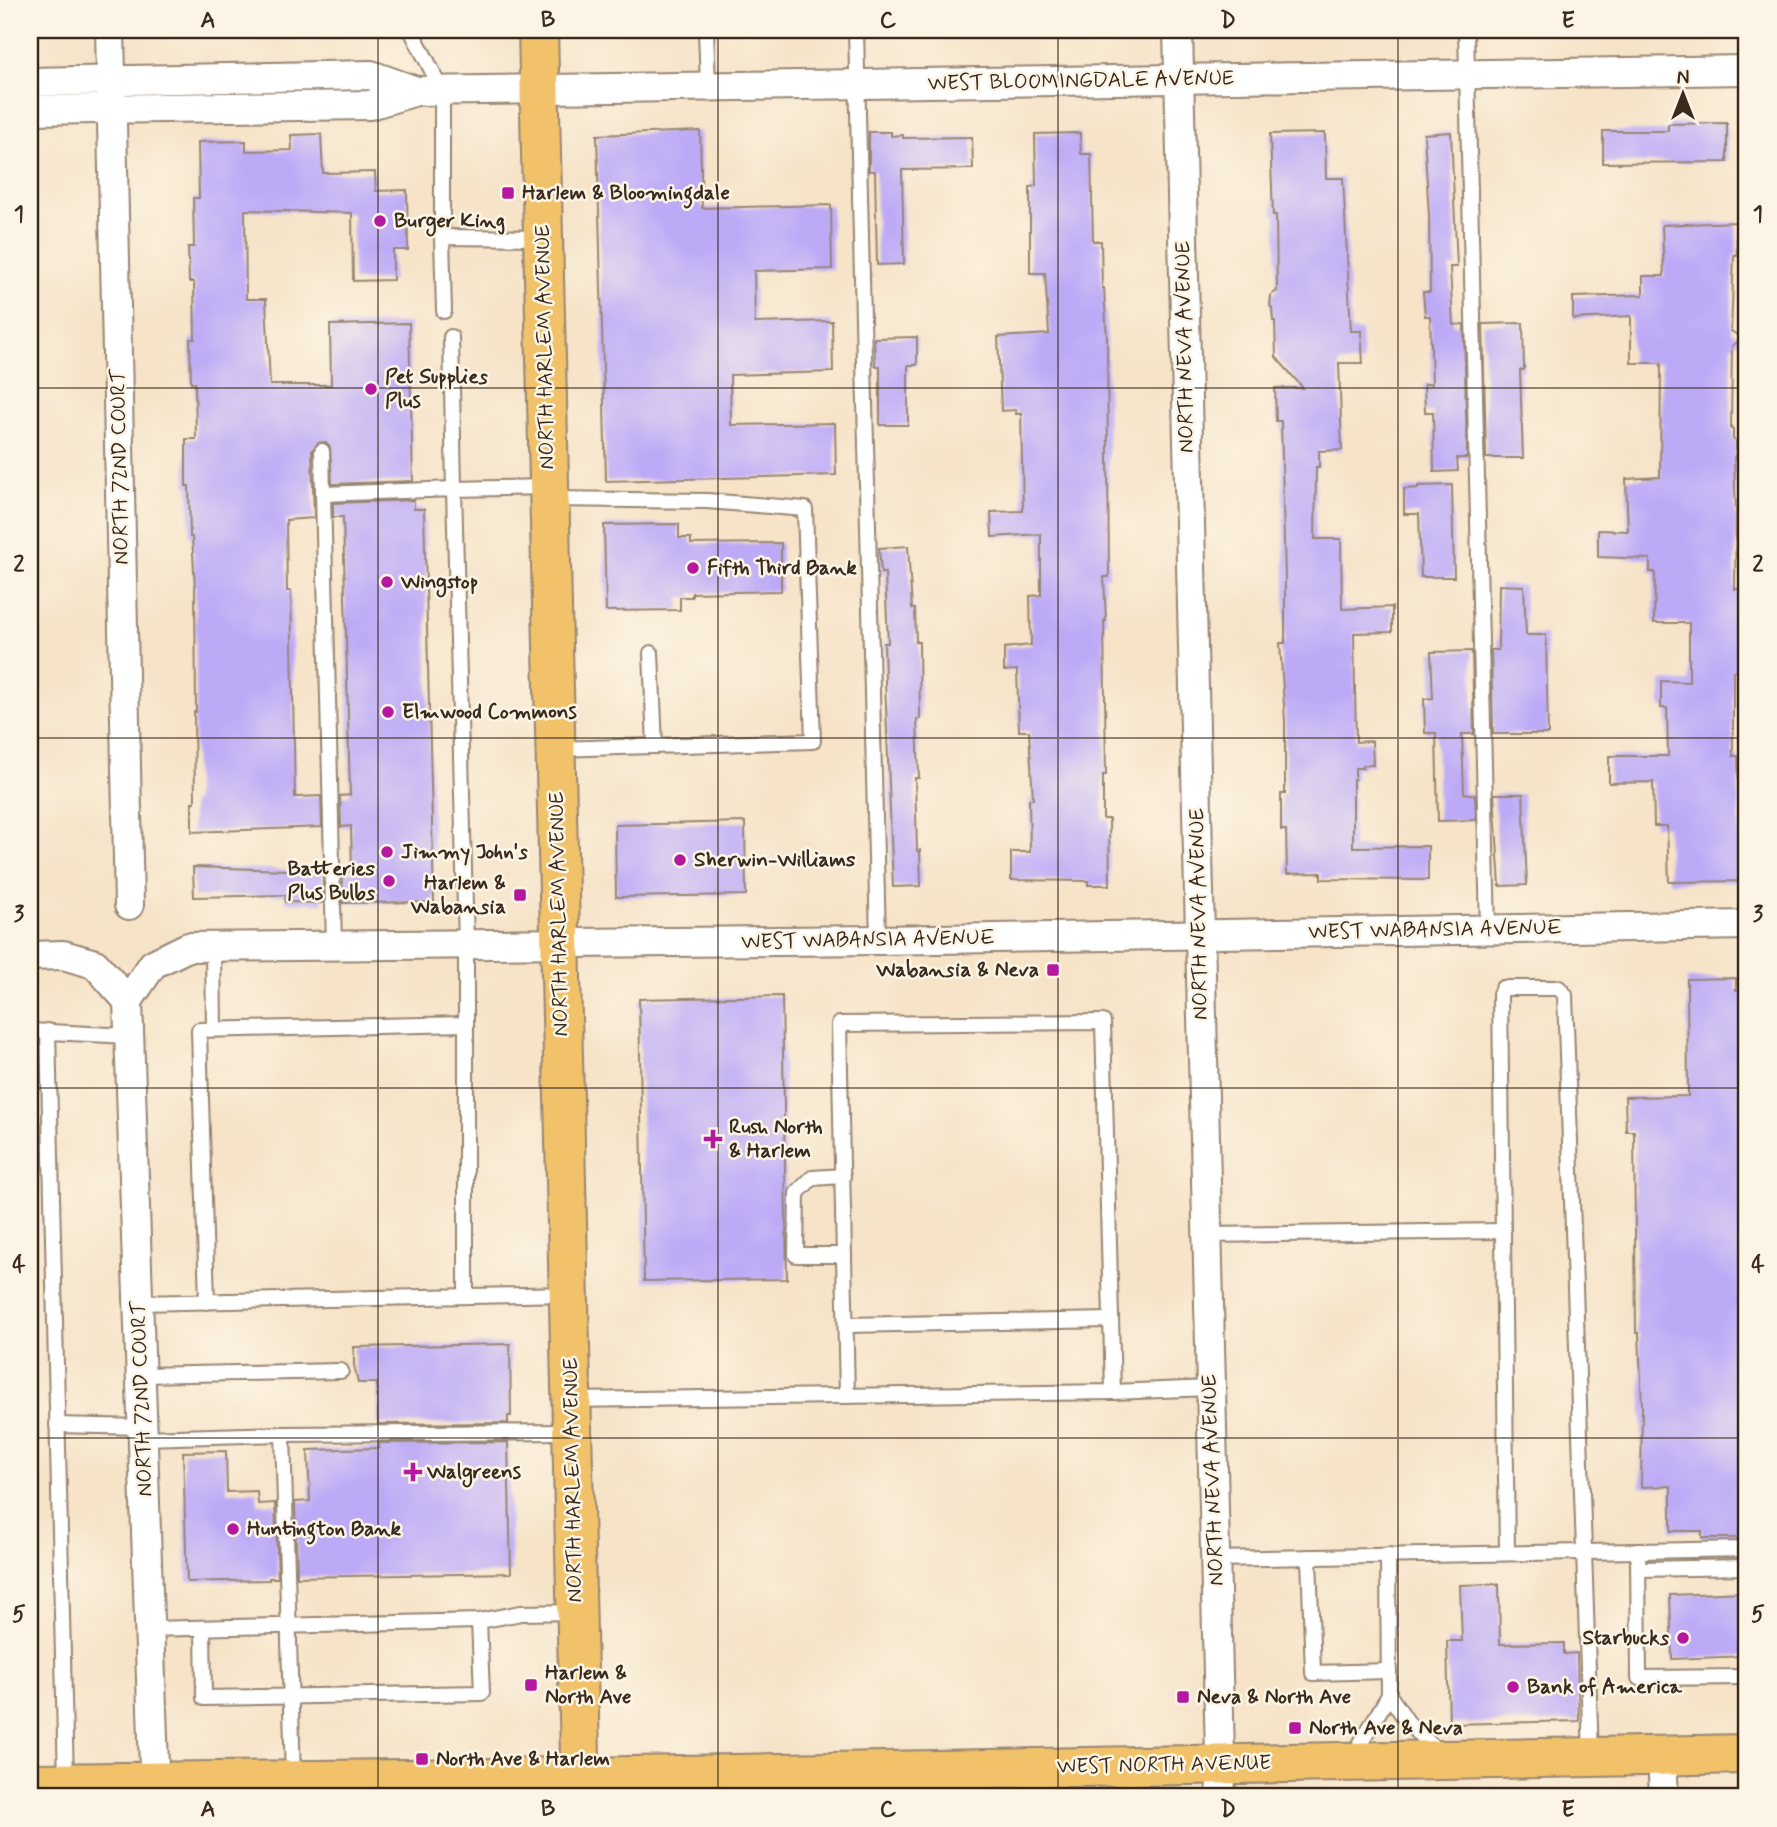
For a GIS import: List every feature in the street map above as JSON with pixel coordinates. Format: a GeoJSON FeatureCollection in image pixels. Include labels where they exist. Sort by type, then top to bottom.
{"type":"FeatureCollection","features":[{"type":"Feature","properties":{"kind":"main road","name":"NORTH HARLEM AVENUE"},"geometry":{"type":"LineString","coordinates":[[538,30],[580,1787]]}},
{"type":"Feature","properties":{"kind":"main road","name":"WEST NORTH AVENUE"},"geometry":{"type":"LineString","coordinates":[[48,1783],[155,1789],[293,1779],[580,1787],[1221,1781],[1350,1762],[1747,1754]]}},
{"type":"Feature","properties":{"kind":"street","name":"NORTH 72ND COURT"},"geometry":{"type":"LineString","coordinates":[[110,30],[130,905]]}},
{"type":"Feature","properties":{"kind":"street","name":"NORTH NEVA AVENUE"},"geometry":{"type":"LineString","coordinates":[[1178,30],[1221,1781]]}},
{"type":"Feature","properties":{"kind":"street","name":"WEST BLOOMINGDALE AVENUE"},"geometry":{"type":"LineString","coordinates":[[30,110],[370,105],[429,91],[1747,70]]}},
{"type":"Feature","properties":{"kind":"street","name":"WEST BLOOMINGDALE AVENUE"},"geometry":{"type":"LineString","coordinates":[[30,82],[371,75],[429,91]]}},
{"type":"Feature","properties":{"kind":"street","name":"WEST WABANSIA AVENUE"},"geometry":{"type":"LineString","coordinates":[[128,1001],[153,964],[188,947],[878,940],[1747,925]]}},
{"type":"Feature","properties":{"kind":"street"},"geometry":{"type":"LineString","coordinates":[[30,956],[63,955],[95,964],[128,1001]]}},
{"type":"Feature","properties":{"kind":"street","name":"NORTH 72ND COURT"},"geometry":{"type":"LineString","coordinates":[[128,1001],[155,1789]]}},
{"type":"Feature","properties":{"kind":"street"},"geometry":{"type":"LineString","coordinates":[[1662,1756],[1664,1797]]}},
{"type":"Feature","properties":{"kind":"lane"},"geometry":{"type":"LineString","coordinates":[[411,30],[429,91],[442,237],[444,311]]}},
{"type":"Feature","properties":{"kind":"lane"},"geometry":{"type":"LineString","coordinates":[[706,30],[708,87]]}},
{"type":"Feature","properties":{"kind":"lane"},"geometry":{"type":"LineString","coordinates":[[856,30],[878,940]]}},
{"type":"Feature","properties":{"kind":"lane"},"geometry":{"type":"LineString","coordinates":[[1466,30],[1488,929]]}},
{"type":"Feature","properties":{"kind":"lane"},"geometry":{"type":"LineString","coordinates":[[442,237],[543,238]]}},
{"type":"Feature","properties":{"kind":"lane"},"geometry":{"type":"LineString","coordinates":[[451,337],[466,945],[466,1296]]}},
{"type":"Feature","properties":{"kind":"lane"},"geometry":{"type":"LineString","coordinates":[[322,452],[334,945]]}},
{"type":"Feature","properties":{"kind":"lane"},"geometry":{"type":"LineString","coordinates":[[323,494],[454,489],[707,501],[805,509],[813,741],[555,749]]}},
{"type":"Feature","properties":{"kind":"lane"},"geometry":{"type":"LineString","coordinates":[[651,653],[654,746]]}},
{"type":"Feature","properties":{"kind":"lane"},"geometry":{"type":"LineString","coordinates":[[212,946],[214,1029]]}},
{"type":"Feature","properties":{"kind":"lane"},"geometry":{"type":"LineString","coordinates":[[1507,1553],[1500,995],[1503,988],[1559,988],[1565,995],[1591,1757]]}},
{"type":"Feature","properties":{"kind":"lane"},"geometry":{"type":"LineString","coordinates":[[847,1396],[839,1024],[1103,1022],[1113,1392]]}},
{"type":"Feature","properties":{"kind":"lane"},"geometry":{"type":"LineString","coordinates":[[207,1301],[199,1030],[466,1024]]}},
{"type":"Feature","properties":{"kind":"lane"},"geometry":{"type":"LineString","coordinates":[[30,1031],[130,1036]]}},
{"type":"Feature","properties":{"kind":"lane"},"geometry":{"type":"LineString","coordinates":[[48,1031],[57,1425],[48,1783]]}},
{"type":"Feature","properties":{"kind":"lane"},"geometry":{"type":"LineString","coordinates":[[843,1176],[813,1178],[797,1193],[796,1255],[844,1255]]}},
{"type":"Feature","properties":{"kind":"lane"},"geometry":{"type":"LineString","coordinates":[[1207,1236],[1503,1231]]}},
{"type":"Feature","properties":{"kind":"lane"},"geometry":{"type":"LineString","coordinates":[[138,1303],[568,1294]]}},
{"type":"Feature","properties":{"kind":"lane"},"geometry":{"type":"LineString","coordinates":[[846,1325],[1111,1320]]}},
{"type":"Feature","properties":{"kind":"lane"},"geometry":{"type":"LineString","coordinates":[[141,1375],[341,1371]]}},
{"type":"Feature","properties":{"kind":"lane"},"geometry":{"type":"LineString","coordinates":[[57,1425],[143,1432],[283,1434],[847,1396],[1210,1388]]}},
{"type":"Feature","properties":{"kind":"lane"},"geometry":{"type":"LineString","coordinates":[[283,1434],[293,1779]]}},
{"type":"Feature","properties":{"kind":"lane"},"geometry":{"type":"LineString","coordinates":[[1215,1559],[1747,1549]]}},
{"type":"Feature","properties":{"kind":"lane"},"geometry":{"type":"LineString","coordinates":[[1638,1551],[1639,1678],[1747,1677]]}},
{"type":"Feature","properties":{"kind":"lane"},"geometry":{"type":"LineString","coordinates":[[1350,1762],[1389,1695],[1388,1555]]}},
{"type":"Feature","properties":{"kind":"lane"},"geometry":{"type":"LineString","coordinates":[[1309,1557],[1313,1673],[1389,1671]]}},
{"type":"Feature","properties":{"kind":"lane"},"geometry":{"type":"LineString","coordinates":[[1638,1569],[1747,1567]]}},
{"type":"Feature","properties":{"kind":"lane"},"geometry":{"type":"LineString","coordinates":[[149,1629],[479,1621],[521,1613],[576,1612]]}},
{"type":"Feature","properties":{"kind":"lane"},"geometry":{"type":"LineString","coordinates":[[203,1628],[204,1698],[482,1693],[479,1621]]}},
{"type":"Feature","properties":{"kind":"lane"},"geometry":{"type":"LineString","coordinates":[[1389,1695],[1409,1724],[1447,1760]]}},
{"type":"Feature","properties":{"kind":"building"},"geometry":{"type":"Polygon","coordinates":[[[1727,123],[1727,162],[1603,163],[1603,131],[1668,131],[1668,124],[1727,123]]]}},
{"type":"Feature","properties":{"kind":"building"},"geometry":{"type":"Polygon","coordinates":[[[700,131],[702,208],[831,205],[832,269],[754,271],[755,323],[832,321],[833,372],[730,375],[731,425],[835,423],[836,475],[606,481],[597,135],[700,131]]]}},
{"type":"Feature","properties":{"kind":"building"},"geometry":{"type":"Polygon","coordinates":[[[869,132],[891,132],[891,136],[903,135],[903,138],[972,137],[973,169],[902,170],[904,264],[877,265],[875,171],[869,171],[869,132]]]}},
{"type":"Feature","properties":{"kind":"building"},"geometry":{"type":"Polygon","coordinates":[[[1451,132],[1457,267],[1450,267],[1453,325],[1464,324],[1467,458],[1457,458],[1458,471],[1434,472],[1433,412],[1425,412],[1424,384],[1432,384],[1430,316],[1425,316],[1423,292],[1430,292],[1424,134],[1451,132]]]}},
{"type":"Feature","properties":{"kind":"building"},"geometry":{"type":"Polygon","coordinates":[[[1080,133],[1081,154],[1091,154],[1093,241],[1101,241],[1107,340],[1109,577],[1104,577],[1106,775],[1103,775],[1103,819],[1109,819],[1110,885],[1088,885],[1088,881],[1011,880],[1011,852],[1030,852],[1029,799],[1033,799],[1029,731],[1019,731],[1017,670],[1004,671],[1004,648],[1031,645],[1030,596],[1041,595],[1041,534],[992,537],[991,512],[1023,511],[1021,414],[1016,414],[1016,410],[1001,411],[998,337],[1049,334],[1045,273],[1030,273],[1030,187],[1036,186],[1035,134],[1080,133]]]}},
{"type":"Feature","properties":{"kind":"building"},"geometry":{"type":"Polygon","coordinates":[[[1325,133],[1326,178],[1343,178],[1351,331],[1361,331],[1363,363],[1339,363],[1342,450],[1319,451],[1319,467],[1316,467],[1315,539],[1341,539],[1342,609],[1392,607],[1392,632],[1354,633],[1356,742],[1372,741],[1373,765],[1355,768],[1353,847],[1428,846],[1428,880],[1321,879],[1321,873],[1287,874],[1286,830],[1281,830],[1281,794],[1285,794],[1285,721],[1280,643],[1285,643],[1285,580],[1281,421],[1276,421],[1275,388],[1303,388],[1276,357],[1275,321],[1270,306],[1271,295],[1277,291],[1276,215],[1273,215],[1270,134],[1325,133]]]}},
{"type":"Feature","properties":{"kind":"building"},"geometry":{"type":"Polygon","coordinates":[[[321,134],[323,173],[375,172],[376,191],[407,190],[408,250],[393,250],[393,280],[353,281],[352,213],[245,210],[246,299],[266,299],[270,385],[331,385],[330,325],[409,323],[413,481],[332,484],[330,447],[326,442],[318,443],[312,451],[314,518],[286,520],[287,591],[291,591],[295,797],[321,796],[322,827],[192,832],[192,802],[195,802],[195,588],[189,486],[186,486],[186,439],[196,439],[195,383],[191,383],[190,339],[195,339],[194,282],[189,282],[188,247],[194,247],[193,198],[199,198],[198,142],[246,141],[246,151],[292,150],[291,135],[321,134]]]}},
{"type":"Feature","properties":{"kind":"building"},"geometry":{"type":"Polygon","coordinates":[[[1736,222],[1737,255],[1734,255],[1731,331],[1742,338],[1732,346],[1731,429],[1736,441],[1735,589],[1746,589],[1746,646],[1742,646],[1741,671],[1733,671],[1733,756],[1738,756],[1740,843],[1747,843],[1747,881],[1669,882],[1667,826],[1654,826],[1653,782],[1609,783],[1609,756],[1668,756],[1667,708],[1661,708],[1661,681],[1689,682],[1689,623],[1654,623],[1655,572],[1650,572],[1650,559],[1598,557],[1598,530],[1628,531],[1626,479],[1660,477],[1661,363],[1631,363],[1631,316],[1573,319],[1573,297],[1643,295],[1643,276],[1664,276],[1662,225],[1736,222]]]}},
{"type":"Feature","properties":{"kind":"building"},"geometry":{"type":"Polygon","coordinates":[[[1523,323],[1524,370],[1520,370],[1523,458],[1486,458],[1483,324],[1523,323]]]}},
{"type":"Feature","properties":{"kind":"building"},"geometry":{"type":"Polygon","coordinates":[[[917,337],[917,365],[908,365],[908,425],[880,425],[880,366],[875,366],[874,338],[917,337]]]}},
{"type":"Feature","properties":{"kind":"building"},"geometry":{"type":"Polygon","coordinates":[[[1452,485],[1454,577],[1421,577],[1419,514],[1404,514],[1404,489],[1452,485]]]}},
{"type":"Feature","properties":{"kind":"building","name":"Elmwood Commons"},"geometry":{"type":"Polygon","coordinates":[[[414,500],[414,509],[424,509],[434,902],[343,903],[342,871],[352,872],[351,826],[341,827],[340,796],[350,795],[343,517],[333,517],[333,503],[414,500]]]}},
{"type":"Feature","properties":{"kind":"building","name":"Fifth Third Bank"},"geometry":{"type":"Polygon","coordinates":[[[679,524],[679,538],[691,538],[691,544],[781,543],[781,591],[692,593],[692,597],[680,597],[680,610],[606,611],[604,525],[679,524]]]}},
{"type":"Feature","properties":{"kind":"building"},"geometry":{"type":"Polygon","coordinates":[[[908,546],[912,609],[915,609],[916,642],[919,642],[919,778],[915,778],[921,886],[893,887],[884,643],[888,643],[885,573],[881,573],[879,548],[908,546]]]}},
{"type":"Feature","properties":{"kind":"building"},"geometry":{"type":"Polygon","coordinates":[[[1499,585],[1524,586],[1526,635],[1546,635],[1548,734],[1493,734],[1491,650],[1498,650],[1499,585]]]}},
{"type":"Feature","properties":{"kind":"building"},"geometry":{"type":"Polygon","coordinates":[[[1472,651],[1474,734],[1462,734],[1464,793],[1475,795],[1476,820],[1438,821],[1436,733],[1425,733],[1424,699],[1433,698],[1431,652],[1472,651]]]}},
{"type":"Feature","properties":{"kind":"building"},"geometry":{"type":"Polygon","coordinates":[[[1494,794],[1523,794],[1527,885],[1500,886],[1494,794]]]}},
{"type":"Feature","properties":{"kind":"building","name":"Sherwin-Williams"},"geometry":{"type":"Polygon","coordinates":[[[745,822],[746,895],[616,897],[615,825],[745,822]]]}},
{"type":"Feature","properties":{"kind":"building"},"geometry":{"type":"Polygon","coordinates":[[[193,867],[323,871],[323,903],[285,902],[286,895],[194,897],[193,867]]]}},
{"type":"Feature","properties":{"kind":"building"},"geometry":{"type":"Polygon","coordinates":[[[1736,978],[1736,990],[1747,990],[1747,1538],[1702,1538],[1702,1531],[1671,1531],[1671,1486],[1641,1487],[1642,1408],[1639,1333],[1636,1333],[1634,1131],[1626,1131],[1625,1097],[1688,1096],[1687,979],[1736,978]]]}},
{"type":"Feature","properties":{"kind":"building","name":"Rush North & Harlem"},"geometry":{"type":"Polygon","coordinates":[[[782,996],[787,1279],[644,1281],[639,999],[782,996]]]}},
{"type":"Feature","properties":{"kind":"building"},"geometry":{"type":"Polygon","coordinates":[[[510,1344],[511,1416],[508,1416],[508,1423],[378,1424],[377,1383],[358,1383],[354,1365],[354,1347],[510,1344]]]}},
{"type":"Feature","properties":{"kind":"building","name":"Walgreens"},"geometry":{"type":"Polygon","coordinates":[[[508,1442],[511,1573],[297,1577],[295,1502],[310,1501],[308,1450],[379,1448],[379,1443],[508,1442]]]}},
{"type":"Feature","properties":{"kind":"building","name":"Huntington Bank"},"geometry":{"type":"Polygon","coordinates":[[[226,1451],[227,1492],[257,1491],[258,1504],[275,1503],[278,1578],[187,1582],[183,1452],[226,1451]]]}},
{"type":"Feature","properties":{"kind":"building","name":"Bank of America"},"geometry":{"type":"Polygon","coordinates":[[[1499,1584],[1500,1644],[1564,1643],[1564,1654],[1577,1653],[1579,1721],[1449,1724],[1447,1641],[1462,1641],[1460,1585],[1499,1584]]]}},
{"type":"Feature","properties":{"kind":"building"},"geometry":{"type":"Polygon","coordinates":[[[1746,1592],[1747,1656],[1672,1659],[1670,1595],[1746,1592]]]}},
{"type":"Feature","properties":{"kind":"place","name":"Harlem & Bloomingdale"},"geometry":{"type":"Point","coordinates":[508,193]}},
{"type":"Feature","properties":{"kind":"place","name":"Burger King"},"geometry":{"type":"Point","coordinates":[380,221]}},
{"type":"Feature","properties":{"kind":"place","name":"Pet Supplies Plus"},"geometry":{"type":"Point","coordinates":[371,389]}},
{"type":"Feature","properties":{"kind":"place","name":"Fifth Third Bank"},"geometry":{"type":"Point","coordinates":[693,568]}},
{"type":"Feature","properties":{"kind":"place","name":"Wingstop"},"geometry":{"type":"Point","coordinates":[387,582]}},
{"type":"Feature","properties":{"kind":"place","name":"Elmwood Commons"},"geometry":{"type":"Point","coordinates":[388,712]}},
{"type":"Feature","properties":{"kind":"place","name":"Jimmy John's"},"geometry":{"type":"Point","coordinates":[387,852]}},
{"type":"Feature","properties":{"kind":"place","name":"Sherwin-Williams"},"geometry":{"type":"Point","coordinates":[680,860]}},
{"type":"Feature","properties":{"kind":"place","name":"Batteries Plus Bulbs"},"geometry":{"type":"Point","coordinates":[389,881]}},
{"type":"Feature","properties":{"kind":"place","name":"Harlem & Wabansia"},"geometry":{"type":"Point","coordinates":[520,895]}},
{"type":"Feature","properties":{"kind":"place","name":"Wabansia & Neva"},"geometry":{"type":"Point","coordinates":[1053,970]}},
{"type":"Feature","properties":{"kind":"place","name":"Rush North & Harlem"},"geometry":{"type":"Point","coordinates":[713,1139]}},
{"type":"Feature","properties":{"kind":"place","name":"Walgreens"},"geometry":{"type":"Point","coordinates":[413,1472]}},
{"type":"Feature","properties":{"kind":"place","name":"Huntington Bank"},"geometry":{"type":"Point","coordinates":[233,1529]}},
{"type":"Feature","properties":{"kind":"place","name":"Starbucks"},"geometry":{"type":"Point","coordinates":[1683,1638]}},
{"type":"Feature","properties":{"kind":"place","name":"Harlem & North Ave"},"geometry":{"type":"Point","coordinates":[531,1685]}},
{"type":"Feature","properties":{"kind":"place","name":"Bank of America"},"geometry":{"type":"Point","coordinates":[1513,1687]}},
{"type":"Feature","properties":{"kind":"place","name":"Neva & North Ave"},"geometry":{"type":"Point","coordinates":[1183,1697]}},
{"type":"Feature","properties":{"kind":"place","name":"North Ave & Neva"},"geometry":{"type":"Point","coordinates":[1295,1728]}},
{"type":"Feature","properties":{"kind":"place","name":"North Ave & Harlem"},"geometry":{"type":"Point","coordinates":[422,1759]}}]}
